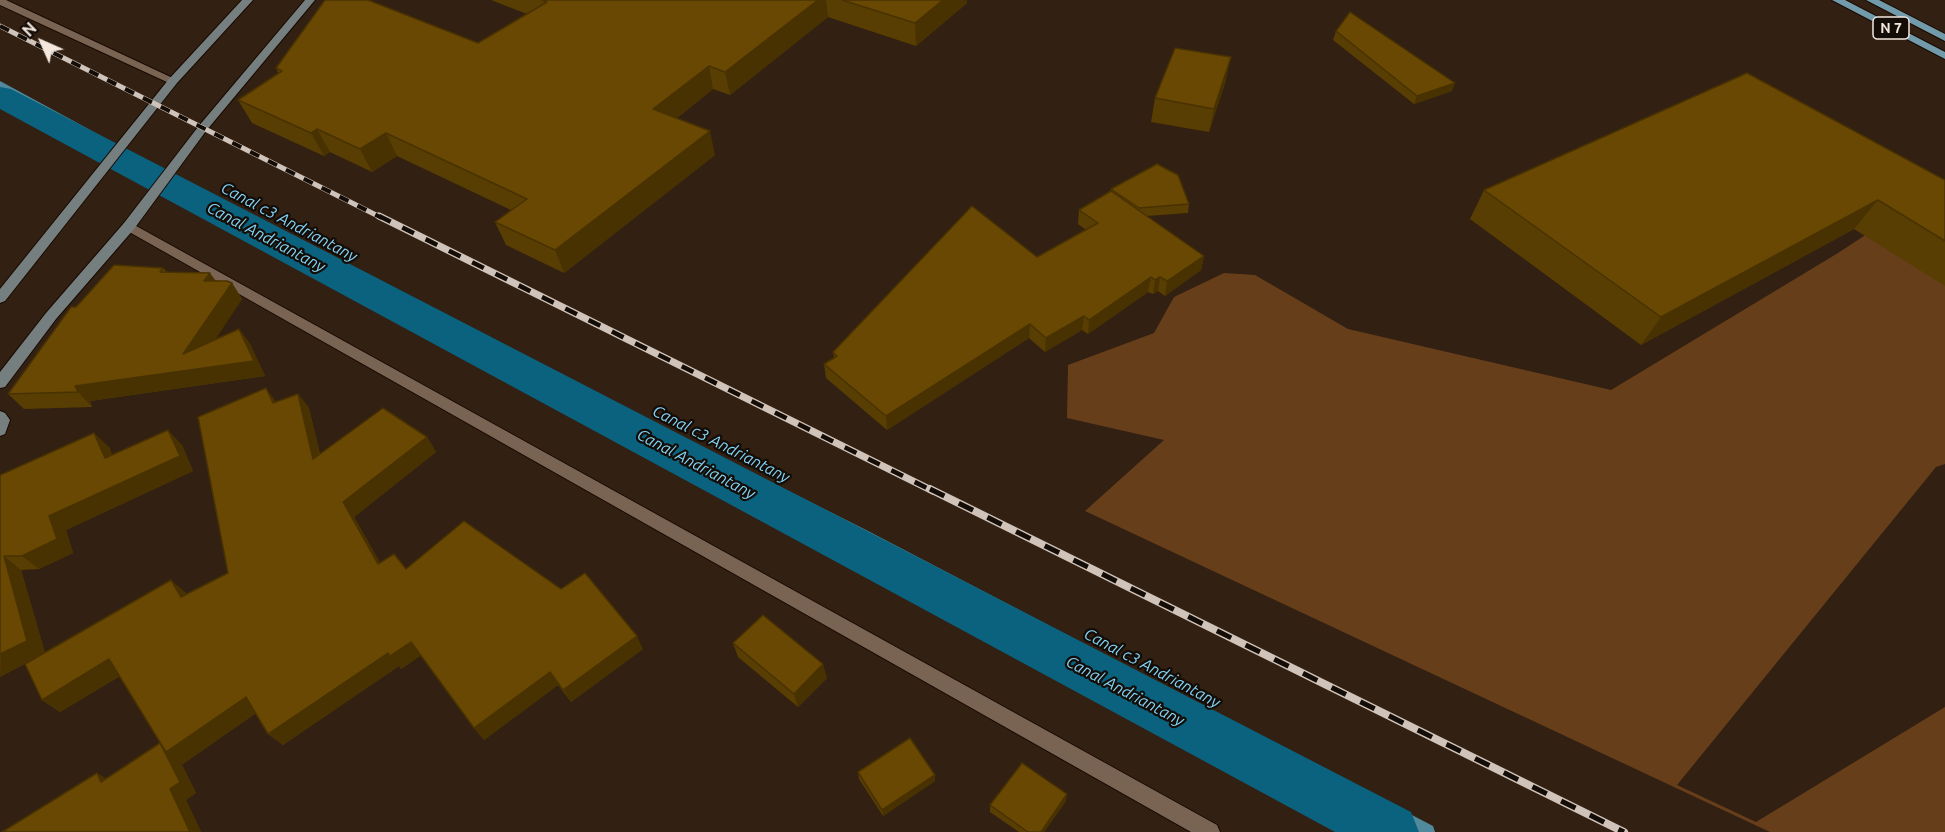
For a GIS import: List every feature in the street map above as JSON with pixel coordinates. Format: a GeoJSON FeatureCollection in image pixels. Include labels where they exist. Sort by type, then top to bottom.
{"type":"FeatureCollection","features":[{"type":"Feature","properties":{"kind":"main road"},"geometry":{"type":"LineString","coordinates":[[0,298],[173,81],[248,0]]}},
{"type":"Feature","properties":{"kind":"main road"},"geometry":{"type":"LineString","coordinates":[[0,383],[51,316],[129,226],[202,129],[310,0]]}},
{"type":"Feature","properties":{"kind":"main road","name":"N 7"},"geometry":{"type":"LineString","coordinates":[[1837,0],[1945,56]]}},
{"type":"Feature","properties":{"kind":"main road","name":"N 7"},"geometry":{"type":"LineString","coordinates":[[1870,0],[1945,38]]}},
{"type":"Feature","properties":{"kind":"main road"},"geometry":{"type":"LineString","coordinates":[[0,417],[2,420],[0,430]]}},
{"type":"Feature","properties":{"kind":"street"},"geometry":{"type":"LineString","coordinates":[[0,1],[173,81]]}},
{"type":"Feature","properties":{"kind":"street"},"geometry":{"type":"LineString","coordinates":[[129,226],[1210,832]]}},
{"type":"Feature","properties":{"kind":"shaded area"},"geometry":{"type":"Polygon","coordinates":[[[1945,188],[1945,464],[1936,467],[1677,785],[1756,822],[1945,707],[1945,832],[1770,832],[1085,511],[1164,440],[1067,418],[1068,365],[1154,333],[1174,297],[1224,273],[1255,275],[1348,329],[1611,390],[1838,253],[1925,196],[1945,188]]]}},
{"type":"Feature","properties":{"kind":"building"},"geometry":{"type":"Polygon","coordinates":[[[325,0],[368,0],[478,43],[547,2],[542,0],[818,0],[725,72],[709,66],[653,109],[710,131],[555,250],[495,222],[527,199],[386,133],[360,149],[317,129],[311,133],[238,100],[282,71],[276,68],[325,0]]]}},
{"type":"Feature","properties":{"kind":"building"},"geometry":{"type":"Polygon","coordinates":[[[842,0],[943,0],[915,23],[842,0]]]}},
{"type":"Feature","properties":{"kind":"building"},"geometry":{"type":"Polygon","coordinates":[[[1350,12],[1455,83],[1417,96],[1336,31],[1350,12]]]}},
{"type":"Feature","properties":{"kind":"building"},"geometry":{"type":"Polygon","coordinates":[[[1175,48],[1231,57],[1214,109],[1155,98],[1175,48]]]}},
{"type":"Feature","properties":{"kind":"building"},"geometry":{"type":"Polygon","coordinates":[[[1747,73],[1945,180],[1945,241],[1878,200],[1661,317],[1484,190],[1747,73]]]}},
{"type":"Feature","properties":{"kind":"building"},"geometry":{"type":"Polygon","coordinates":[[[1157,164],[1178,175],[1189,204],[1139,208],[1111,189],[1157,164]]]}},
{"type":"Feature","properties":{"kind":"building"},"geometry":{"type":"Polygon","coordinates":[[[1111,191],[1204,256],[1167,281],[1160,277],[1155,280],[1151,277],[1089,320],[1084,316],[1046,338],[1030,324],[886,416],[824,364],[837,356],[833,352],[972,206],[1037,257],[1098,223],[1079,210],[1111,191]]]}},
{"type":"Feature","properties":{"kind":"building"},"geometry":{"type":"Polygon","coordinates":[[[114,265],[163,268],[160,272],[210,273],[204,281],[232,283],[183,354],[239,329],[254,361],[75,386],[78,392],[8,394],[71,307],[76,307],[114,265]]]}},
{"type":"Feature","properties":{"kind":"building"},"geometry":{"type":"Polygon","coordinates":[[[266,388],[273,403],[298,394],[313,459],[383,408],[427,437],[343,502],[378,564],[394,554],[406,569],[464,521],[561,589],[585,573],[637,636],[563,690],[550,672],[474,728],[411,642],[390,656],[388,653],[268,734],[246,697],[166,752],[109,659],[42,700],[25,664],[171,580],[181,597],[228,573],[198,417],[266,388]]]}},
{"type":"Feature","properties":{"kind":"building"},"geometry":{"type":"Polygon","coordinates":[[[168,430],[180,456],[49,516],[57,539],[22,556],[4,556],[27,641],[0,654],[0,475],[94,433],[105,458],[168,430]]]}},
{"type":"Feature","properties":{"kind":"building"},"geometry":{"type":"Polygon","coordinates":[[[763,615],[823,664],[794,694],[733,643],[763,615]]]}},
{"type":"Feature","properties":{"kind":"building"},"geometry":{"type":"Polygon","coordinates":[[[910,738],[935,775],[882,810],[858,772],[910,738]]]}},
{"type":"Feature","properties":{"kind":"building"},"geometry":{"type":"Polygon","coordinates":[[[160,743],[180,782],[170,789],[190,832],[2,832],[97,773],[101,782],[160,743]]]}},
{"type":"Feature","properties":{"kind":"building"},"geometry":{"type":"Polygon","coordinates":[[[1022,763],[1067,794],[1041,832],[1028,832],[990,805],[1022,763]]]}},
{"type":"Feature","properties":{"kind":"waterway","name":"Canal c3 Andriantany"},"geometry":{"type":"LineString","coordinates":[[0,84],[320,259],[863,535],[1427,832]]}},
{"type":"Feature","properties":{"kind":"waterway","name":"Canal Andriantany"},"geometry":{"type":"LineString","coordinates":[[0,96],[1391,832]]}},
{"type":"Feature","properties":{"kind":"railway"},"geometry":{"type":"LineString","coordinates":[[0,26],[382,218]]}},
{"type":"Feature","properties":{"kind":"railway"},"geometry":{"type":"LineString","coordinates":[[379,216],[933,491]]}},
{"type":"Feature","properties":{"kind":"railway"},"geometry":{"type":"LineString","coordinates":[[930,489],[1624,832]]}}]}
